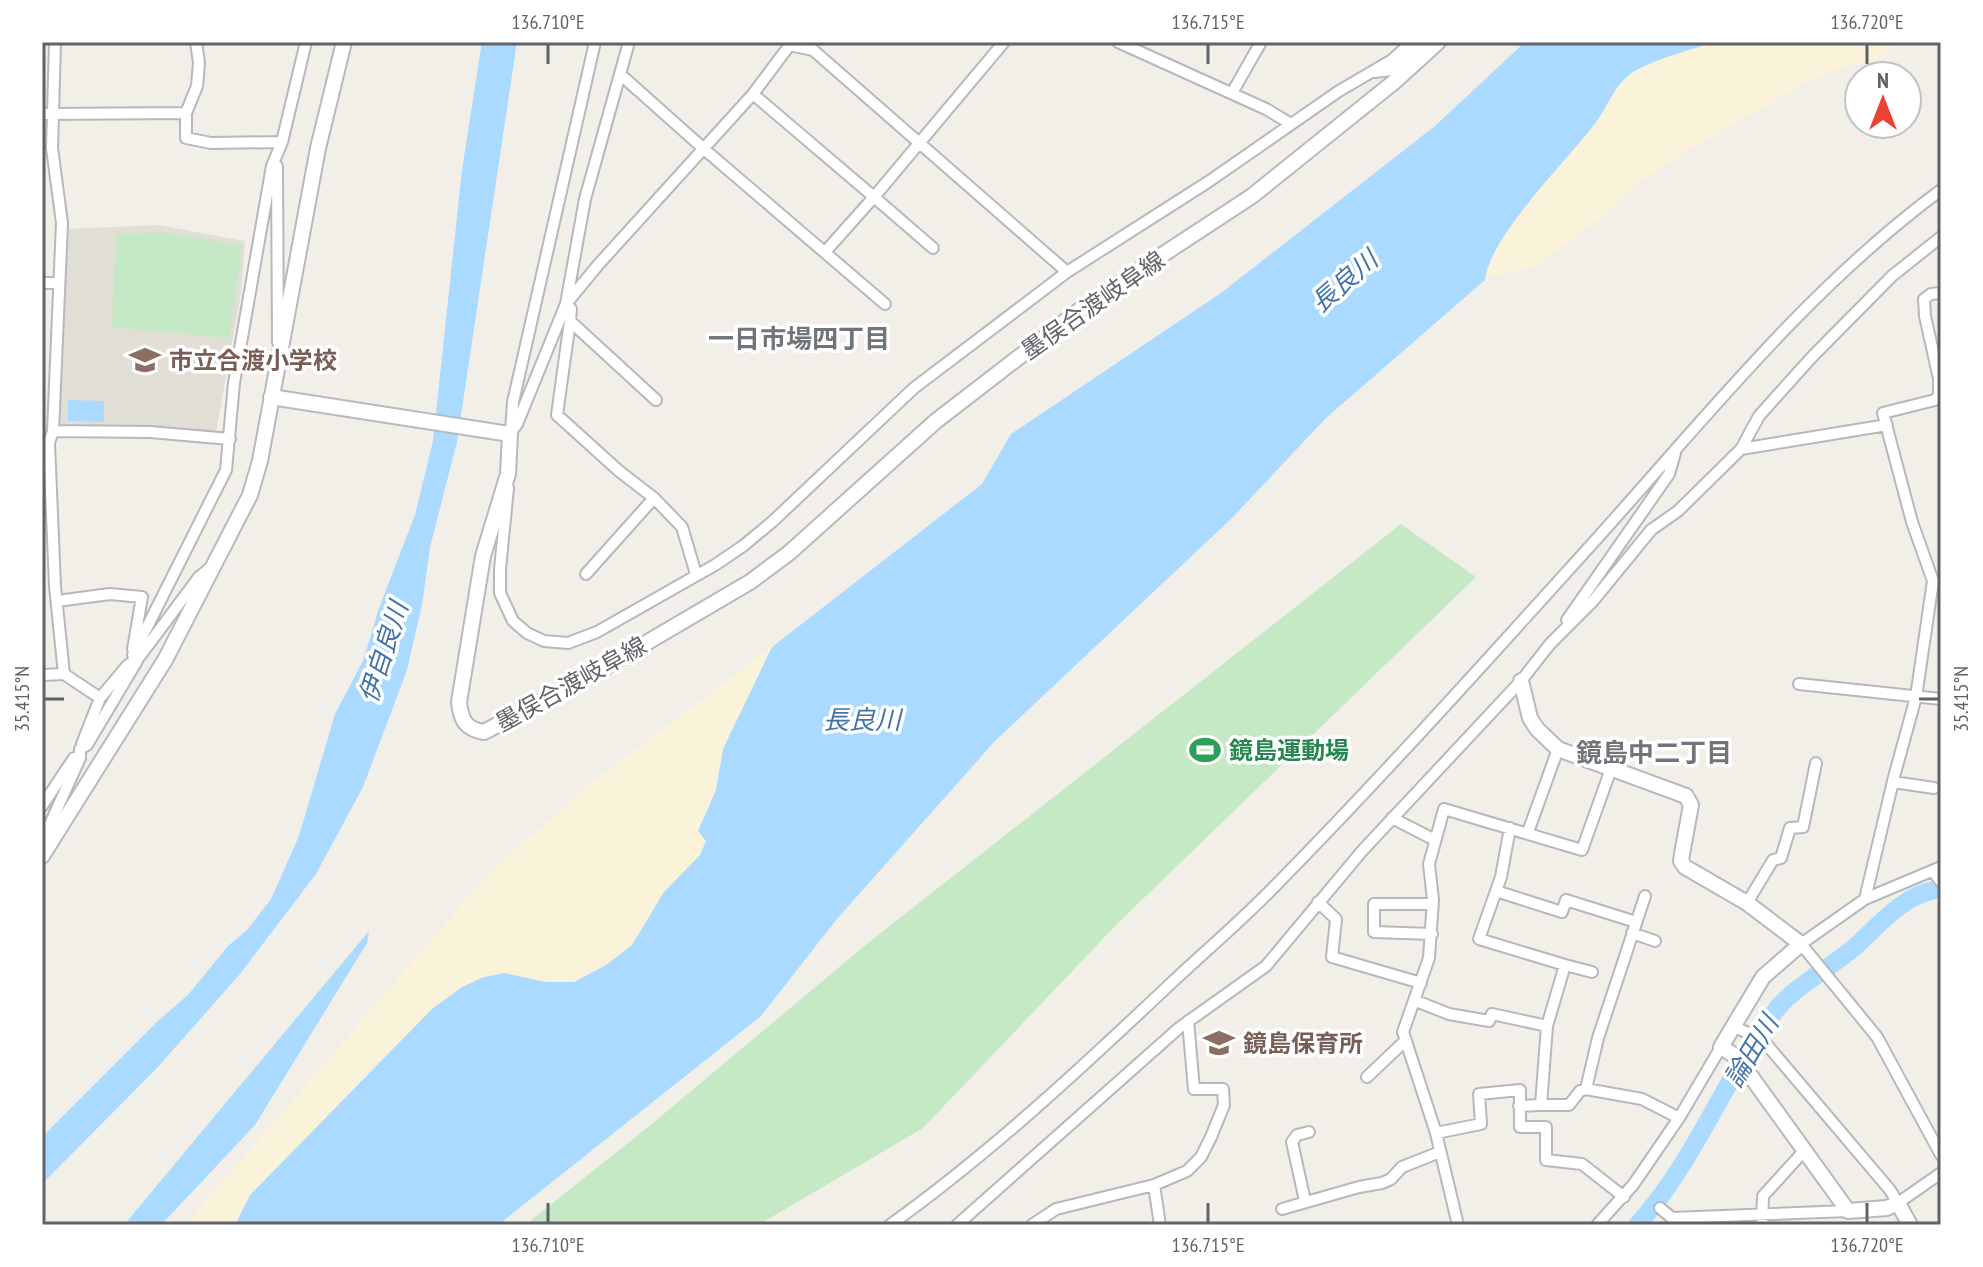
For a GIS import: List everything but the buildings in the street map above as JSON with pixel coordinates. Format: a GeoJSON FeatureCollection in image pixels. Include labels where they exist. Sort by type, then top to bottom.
{"type":"FeatureCollection","features":[{"type":"Feature","properties":{"kind":"main road"},"geometry":{"type":"LineString","coordinates":[[42,856],[165,660],[250,495],[276,397],[280,352],[318,148],[344,42]]}},
{"type":"Feature","properties":{"kind":"main road","name":"墨俣合渡岐阜線"},"geometry":{"type":"LineString","coordinates":[[510,434],[508,474],[483,556],[459,702],[460,716],[466,725],[472,730],[484,732],[588,677],[763,572],[789,553],[936,421],[1089,303],[1252,196],[1394,82],[1438,42]]}},
{"type":"Feature","properties":{"kind":"main road"},"geometry":{"type":"LineString","coordinates":[[276,397],[510,434]]}},
{"type":"Feature","properties":{"kind":"main road"},"geometry":{"type":"LineString","coordinates":[[1521,681],[1530,718],[1558,749],[1686,796],[1691,805],[1681,861],[1685,867],[1747,903],[1801,944],[1763,977],[1721,1047],[1741,1062],[1848,1211],[1887,1208],[1898,1203],[1910,1225]]}},
{"type":"Feature","properties":{"kind":"street"},"geometry":{"type":"LineString","coordinates":[[55,42],[48,114],[62,223],[53,431],[46,443],[60,655],[64,674]]}},
{"type":"Feature","properties":{"kind":"street"},"geometry":{"type":"LineString","coordinates":[[196,42],[199,63],[197,86],[186,113],[186,138],[280,148]]}},
{"type":"Feature","properties":{"kind":"street"},"geometry":{"type":"LineString","coordinates":[[80,749],[87,745],[111,708],[226,470],[234,383],[272,166],[280,148],[306,42]]}},
{"type":"Feature","properties":{"kind":"street"},"geometry":{"type":"LineString","coordinates":[[510,434],[513,402],[595,42]]}},
{"type":"Feature","properties":{"kind":"street"},"geometry":{"type":"LineString","coordinates":[[510,434],[517,424],[566,304],[585,199],[629,42]]}},
{"type":"Feature","properties":{"kind":"street"},"geometry":{"type":"LineString","coordinates":[[825,252],[1004,42]]}},
{"type":"Feature","properties":{"kind":"street"},"geometry":{"type":"LineString","coordinates":[[1118,42],[1232,93],[1291,124]]}},
{"type":"Feature","properties":{"kind":"street"},"geometry":{"type":"LineString","coordinates":[[1232,93],[1261,42]]}},
{"type":"Feature","properties":{"kind":"street"},"geometry":{"type":"LineString","coordinates":[[508,474],[500,593],[513,621],[527,633],[544,641],[568,643],[597,632],[743,546],[914,388],[1067,272],[1392,60],[1412,42]]}},
{"type":"Feature","properties":{"kind":"street"},"geometry":{"type":"LineString","coordinates":[[1370,73],[1391,70],[1428,42]]}},
{"type":"Feature","properties":{"kind":"street"},"geometry":{"type":"LineString","coordinates":[[566,304],[753,94],[791,44],[813,50],[1047,251],[1067,272]]}},
{"type":"Feature","properties":{"kind":"street"},"geometry":{"type":"LineString","coordinates":[[621,75],[885,304]]}},
{"type":"Feature","properties":{"kind":"street"},"geometry":{"type":"LineString","coordinates":[[753,94],[933,248]]}},
{"type":"Feature","properties":{"kind":"street"},"geometry":{"type":"LineString","coordinates":[[48,114],[186,113]]}},
{"type":"Feature","properties":{"kind":"street"},"geometry":{"type":"LineString","coordinates":[[280,148],[277,334],[280,352]]}},
{"type":"Feature","properties":{"kind":"street"},"geometry":{"type":"LineString","coordinates":[[890,1225],[930,1197],[1092,1060],[1273,889],[1431,722],[1764,354],[1860,254],[1941,190]]}},
{"type":"Feature","properties":{"kind":"street"},"geometry":{"type":"LineString","coordinates":[[1550,644],[1593,601],[1651,530],[1678,511],[1741,449],[1759,416],[1811,358],[1892,276],[1941,237]]}},
{"type":"Feature","properties":{"kind":"street"},"geometry":{"type":"LineString","coordinates":[[42,283],[58,283]]}},
{"type":"Feature","properties":{"kind":"street"},"geometry":{"type":"LineString","coordinates":[[1865,899],[1916,697],[1937,580],[1912,522],[1883,413],[1935,400],[1939,395],[1940,379],[1924,299],[1941,293]]}},
{"type":"Feature","properties":{"kind":"street"},"geometry":{"type":"LineString","coordinates":[[566,304],[571,309],[557,415],[654,498],[682,527],[696,574]]}},
{"type":"Feature","properties":{"kind":"street"},"geometry":{"type":"LineString","coordinates":[[570,321],[656,400]]}},
{"type":"Feature","properties":{"kind":"street"},"geometry":{"type":"LineString","coordinates":[[1741,449],[1887,425]]}},
{"type":"Feature","properties":{"kind":"street"},"geometry":{"type":"LineString","coordinates":[[53,431],[150,432],[230,439]]}},
{"type":"Feature","properties":{"kind":"street"},"geometry":{"type":"LineString","coordinates":[[957,1225],[1188,1021],[1266,966],[1392,818],[1521,681],[1669,474],[1676,451]]}},
{"type":"Feature","properties":{"kind":"street"},"geometry":{"type":"LineString","coordinates":[[586,574],[654,498]]}},
{"type":"Feature","properties":{"kind":"street"},"geometry":{"type":"LineString","coordinates":[[42,806],[80,749],[100,698],[199,577],[214,566]]}},
{"type":"Feature","properties":{"kind":"street"},"geometry":{"type":"LineString","coordinates":[[42,586],[55,586]]}},
{"type":"Feature","properties":{"kind":"street"},"geometry":{"type":"LineString","coordinates":[[57,601],[110,594],[142,597],[135,658]]}},
{"type":"Feature","properties":{"kind":"street"},"geometry":{"type":"LineString","coordinates":[[42,675],[64,674],[100,698]]}},
{"type":"Feature","properties":{"kind":"street"},"geometry":{"type":"LineString","coordinates":[[1799,684],[1941,699]]}},
{"type":"Feature","properties":{"kind":"street"},"geometry":{"type":"LineString","coordinates":[[42,842],[80,758],[80,749]]}},
{"type":"Feature","properties":{"kind":"street"},"geometry":{"type":"LineString","coordinates":[[1528,832],[1558,749]]}},
{"type":"Feature","properties":{"kind":"street"},"geometry":{"type":"LineString","coordinates":[[1747,903],[1773,860],[1781,858],[1790,828],[1803,827],[1816,763]]}},
{"type":"Feature","properties":{"kind":"street"},"geometry":{"type":"LineString","coordinates":[[1458,1225],[1436,1133],[1403,1032],[1429,958],[1433,904],[1429,864],[1444,809],[1582,850],[1611,769]]}},
{"type":"Feature","properties":{"kind":"street"},"geometry":{"type":"LineString","coordinates":[[1893,782],[1934,788]]}},
{"type":"Feature","properties":{"kind":"street"},"geometry":{"type":"LineString","coordinates":[[1392,818],[1435,840]]}},
{"type":"Feature","properties":{"kind":"street"},"geometry":{"type":"LineString","coordinates":[[1510,828],[1496,891],[1479,939],[1592,972]]}},
{"type":"Feature","properties":{"kind":"street"},"geometry":{"type":"LineString","coordinates":[[1941,882],[1937,869],[1865,899],[1801,944],[1877,1037],[1941,1155]]}},
{"type":"Feature","properties":{"kind":"street"},"geometry":{"type":"LineString","coordinates":[[1496,891],[1562,912],[1566,900],[1634,928],[1655,941]]}},
{"type":"Feature","properties":{"kind":"street"},"geometry":{"type":"LineString","coordinates":[[1586,1089],[1598,1038],[1645,896]]}},
{"type":"Feature","properties":{"kind":"street"},"geometry":{"type":"LineString","coordinates":[[1318,902],[1336,919],[1332,957],[1421,983]]}},
{"type":"Feature","properties":{"kind":"street"},"geometry":{"type":"LineString","coordinates":[[1432,934],[1374,932],[1374,904],[1433,904]]}},
{"type":"Feature","properties":{"kind":"street"},"geometry":{"type":"LineString","coordinates":[[1541,1105],[1547,1026],[1565,965]]}},
{"type":"Feature","properties":{"kind":"street"},"geometry":{"type":"LineString","coordinates":[[1416,1001],[1449,1014],[1489,1021],[1492,1014],[1547,1026]]}},
{"type":"Feature","properties":{"kind":"street"},"geometry":{"type":"LineString","coordinates":[[1032,1225],[1056,1209],[1179,1176],[1201,1157],[1224,1105],[1223,1089],[1194,1089],[1188,1021]]}},
{"type":"Feature","properties":{"kind":"street"},"geometry":{"type":"LineString","coordinates":[[1732,1026],[1757,1037],[1898,1203],[1941,1173]]}},
{"type":"Feature","properties":{"kind":"street"},"geometry":{"type":"LineString","coordinates":[[1367,1077],[1406,1040]]}},
{"type":"Feature","properties":{"kind":"street"},"geometry":{"type":"LineString","coordinates":[[1597,1225],[1624,1197],[1679,1118],[1721,1047]]}},
{"type":"Feature","properties":{"kind":"street"},"geometry":{"type":"LineString","coordinates":[[1519,1106],[1569,1105],[1580,1091],[1586,1089],[1642,1099],[1679,1118]]}},
{"type":"Feature","properties":{"kind":"street"},"geometry":{"type":"LineString","coordinates":[[1436,1133],[1481,1124],[1479,1094],[1520,1090],[1520,1127],[1546,1127],[1546,1160],[1582,1164],[1624,1197]]}},
{"type":"Feature","properties":{"kind":"street"},"geometry":{"type":"LineString","coordinates":[[1305,1201],[1292,1142],[1297,1135],[1309,1132]]}},
{"type":"Feature","properties":{"kind":"street"},"geometry":{"type":"LineString","coordinates":[[1762,1220],[1763,1196],[1804,1151]]}},
{"type":"Feature","properties":{"kind":"street"},"geometry":{"type":"LineString","coordinates":[[1282,1209],[1382,1183],[1391,1179],[1402,1167],[1440,1152]]}},
{"type":"Feature","properties":{"kind":"street"},"geometry":{"type":"LineString","coordinates":[[1154,1185],[1160,1225]]}},
{"type":"Feature","properties":{"kind":"street"},"geometry":{"type":"LineString","coordinates":[[1660,1208],[1672,1218],[1705,1221],[1762,1220],[1848,1211]]}},
{"type":"Feature","properties":{"kind":"shaded area","name":"市立合渡小学校"},"geometry":{"type":"Polygon","coordinates":[[[158,225],[245,241],[241,293],[216,432],[59,428],[66,229],[158,225]]]}},
{"type":"Feature","properties":{"kind":"green space"},"geometry":{"type":"Polygon","coordinates":[[[161,232],[242,246],[229,338],[112,327],[116,235],[161,232]]]}},
{"type":"Feature","properties":{"kind":"green space","name":"鏡島運動場"},"geometry":{"type":"Polygon","coordinates":[[[1401,524],[1476,577],[1118,923],[923,1128],[758,1225],[525,1225],[653,1123],[868,943],[1401,524]]]}},
{"type":"Feature","properties":{"kind":"sand"},"geometry":{"type":"Polygon","coordinates":[[[1702,42],[1903,42],[1874,60],[1843,60],[1843,66],[1807,82],[1693,147],[1645,178],[1608,212],[1535,266],[1484,278],[1485,260],[1613,92],[1636,70],[1702,42]]]}},
{"type":"Feature","properties":{"kind":"sand"},"geometry":{"type":"Polygon","coordinates":[[[772,647],[735,724],[717,776],[716,790],[698,830],[706,841],[700,855],[664,892],[632,945],[606,965],[574,982],[545,982],[505,973],[432,1009],[250,1195],[235,1225],[185,1225],[492,870],[593,782],[772,647]]]}},
{"type":"Feature","properties":{"kind":"water","name":"伊自良川"},"geometry":{"type":"Polygon","coordinates":[[[482,42],[517,42],[457,442],[430,547],[422,605],[407,670],[363,787],[316,874],[240,974],[156,1069],[42,1184],[42,1137],[188,995],[228,946],[247,930],[271,899],[299,836],[335,714],[363,661],[378,611],[415,515],[433,441],[462,170],[482,42]]]}},
{"type":"Feature","properties":{"kind":"water","name":"長良川"},"geometry":{"type":"Polygon","coordinates":[[[1525,42],[1714,42],[1652,63],[1627,77],[1597,121],[1515,220],[1490,262],[1485,280],[1326,418],[1231,519],[994,742],[836,920],[761,1016],[498,1225],[235,1225],[250,1195],[432,1009],[462,987],[484,977],[505,973],[545,982],[574,982],[606,965],[632,945],[664,892],[700,855],[706,841],[698,831],[716,790],[723,749],[772,647],[982,484],[1011,434],[1221,293],[1435,126],[1525,42]]]}},
{"type":"Feature","properties":{"kind":"water"},"geometry":{"type":"Polygon","coordinates":[[[68,400],[104,401],[104,422],[68,421],[68,400]]]}},
{"type":"Feature","properties":{"kind":"water"},"geometry":{"type":"Polygon","coordinates":[[[369,931],[367,943],[255,1125],[161,1225],[124,1225],[369,931]]]}},
{"type":"Feature","properties":{"kind":"waterway","name":"論田川"},"geometry":{"type":"LineString","coordinates":[[1637,1225],[1676,1174],[1740,1063],[1783,1002],[1848,953],[1905,902],[1941,889]]}},
{"type":"Feature","properties":{"kind":"place","name":"市立合渡小学校"},"geometry":{"type":"Point","coordinates":[145,360]}},
{"type":"Feature","properties":{"kind":"place","name":"鏡島運動場"},"geometry":{"type":"Point","coordinates":[1205,750]}},
{"type":"Feature","properties":{"kind":"place","name":"鏡島保育所"},"geometry":{"type":"Point","coordinates":[1219,1043]}},
{"type":"Feature","properties":{"kind":"district","name":"一日市場四丁目"},"geometry":{"type":"Point","coordinates":[799,338]}},
{"type":"Feature","properties":{"kind":"district","name":"鏡島中二丁目"},"geometry":{"type":"Point","coordinates":[1654,752]}}]}
